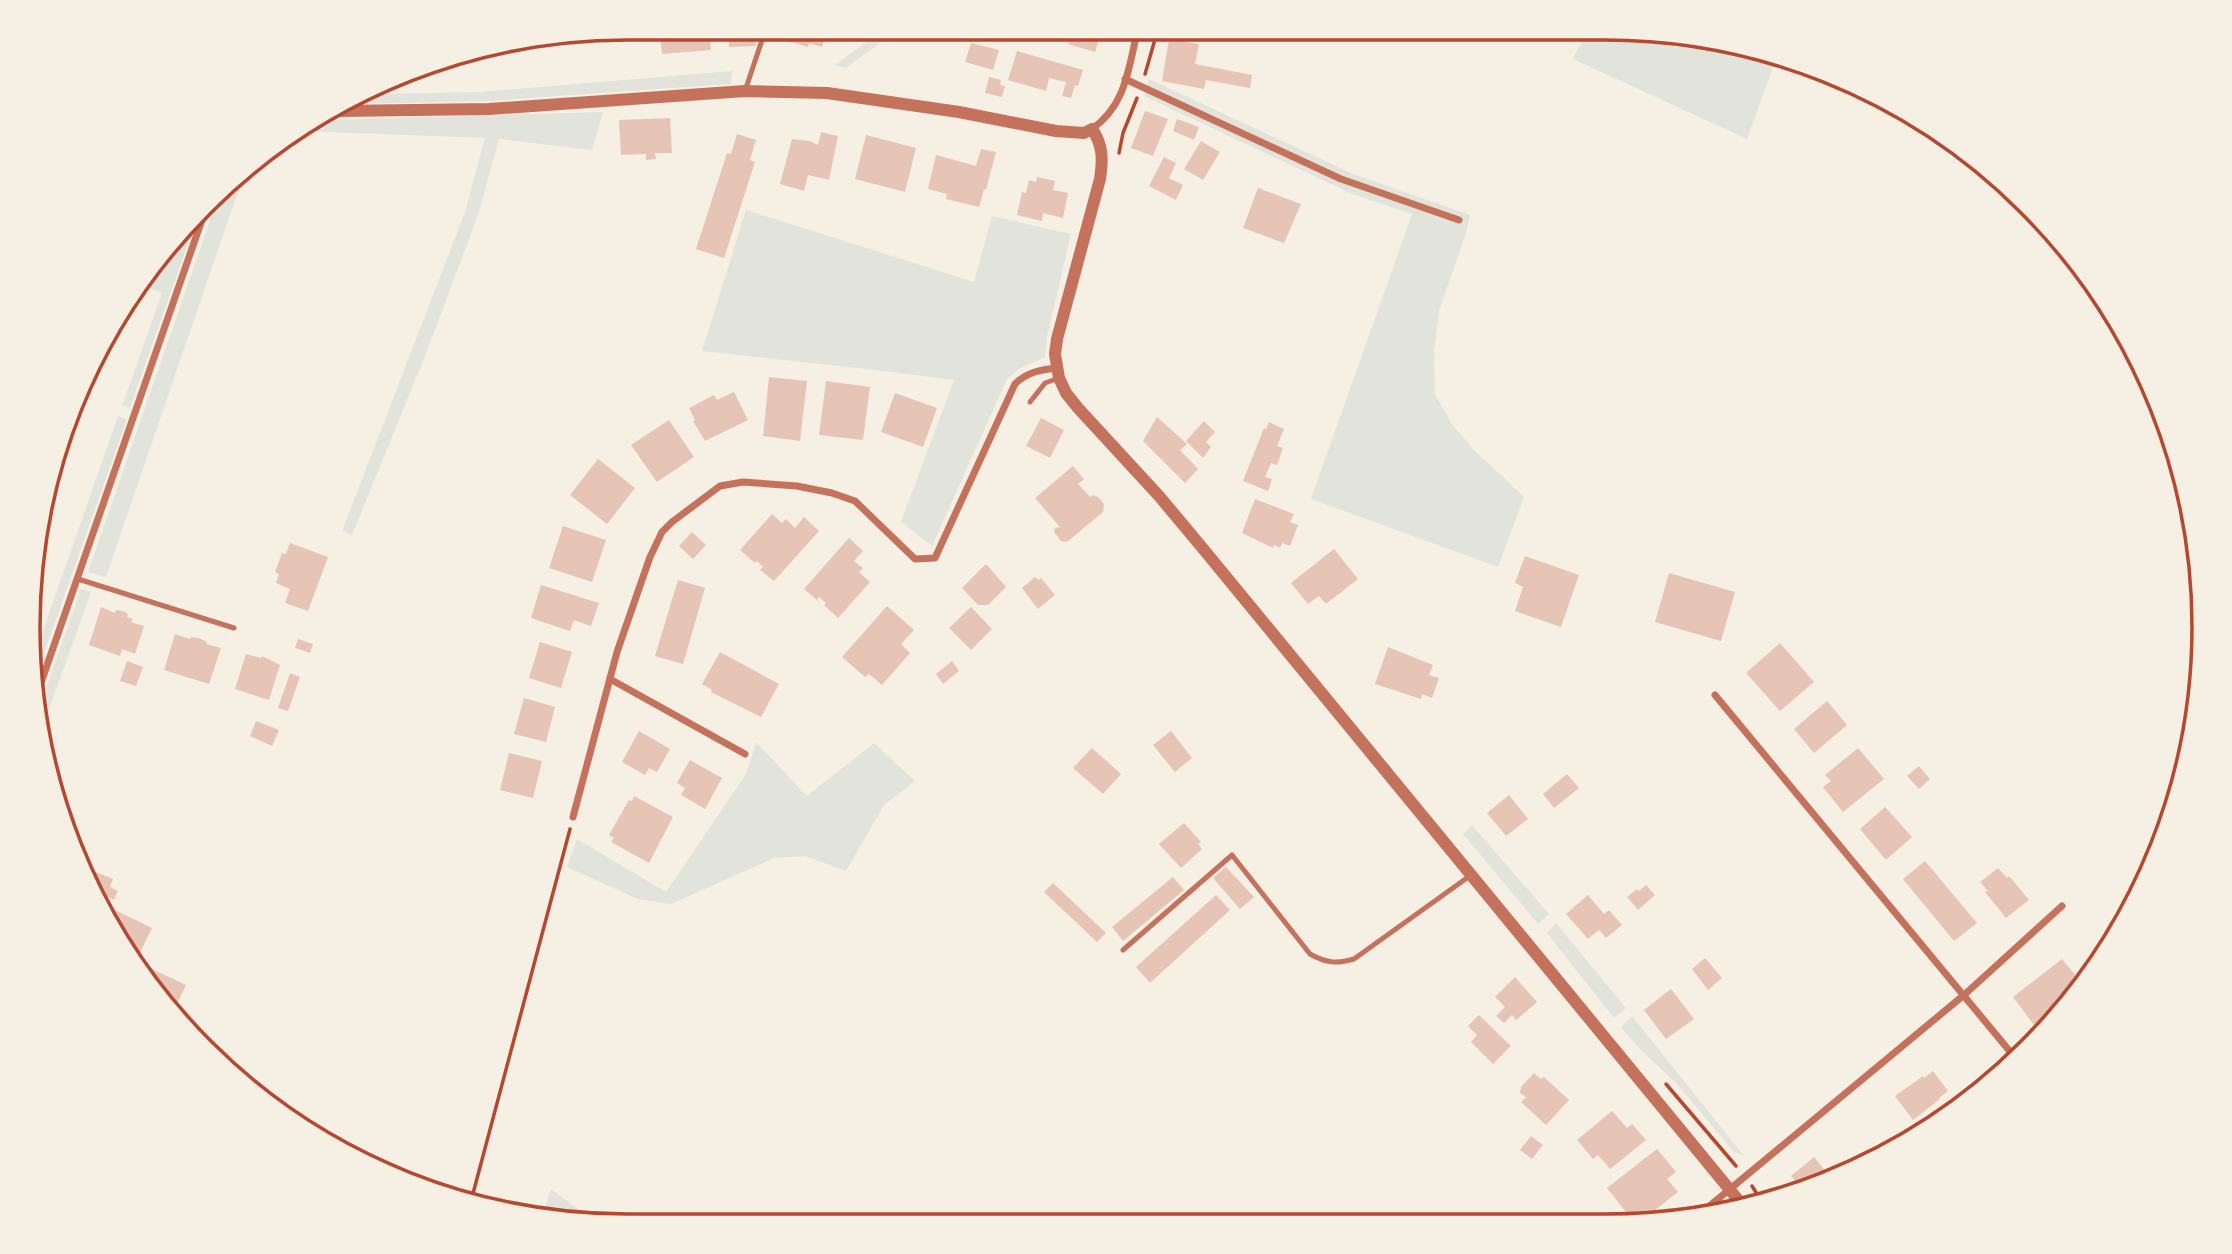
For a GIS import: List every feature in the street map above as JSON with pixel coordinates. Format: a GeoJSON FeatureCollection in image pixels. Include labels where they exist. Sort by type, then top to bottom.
{"type":"FeatureCollection","features":[{"type":"Feature","properties":{"kind":"street"},"geometry":{"type":"LineString","coordinates":[[349,111],[489,109],[745,91],[827,93],[959,111],[1074,133],[1092,129],[1105,120],[1117,104],[1135,40]]}},
{"type":"Feature","properties":{"kind":"street"},"geometry":{"type":"LineString","coordinates":[[1125,79],[1341,179],[1459,220]]}},
{"type":"Feature","properties":{"kind":"street"},"geometry":{"type":"LineString","coordinates":[[1092,129],[1100,141],[1102,162],[1057,339],[1058,373],[1066,393],[1159,496],[1736,1198]]}},
{"type":"Feature","properties":{"kind":"street"},"geometry":{"type":"LineString","coordinates":[[43,677],[200,225]]}},
{"type":"Feature","properties":{"kind":"street"},"geometry":{"type":"LineString","coordinates":[[573,817],[617,652],[650,557],[662,532],[672,522],[720,486],[743,482],[797,486],[855,501],[915,559],[935,558],[1015,384],[1023,376],[1037,370],[1058,373]]}},
{"type":"Feature","properties":{"kind":"street"},"geometry":{"type":"LineString","coordinates":[[610,679],[745,754]]}},
{"type":"Feature","properties":{"kind":"street"},"geometry":{"type":"LineString","coordinates":[[1715,695],[2010,1051]]}},
{"type":"Feature","properties":{"kind":"street"},"geometry":{"type":"LineString","coordinates":[[1712,1203],[1964,995],[2063,906]]}},
{"type":"Feature","properties":{"kind":"lane"},"geometry":{"type":"LineString","coordinates":[[745,91],[762,40]]}},
{"type":"Feature","properties":{"kind":"lane"},"geometry":{"type":"LineString","coordinates":[[1030,402],[1045,383],[1058,373]]}},
{"type":"Feature","properties":{"kind":"lane"},"geometry":{"type":"LineString","coordinates":[[78,579],[234,628]]}},
{"type":"Feature","properties":{"kind":"lane"},"geometry":{"type":"LineString","coordinates":[[1122,950],[1232,855],[1310,954],[1322,961],[1337,963],[1354,959],[1471,875]]}},
{"type":"Feature","properties":{"kind":"path"},"geometry":{"type":"LineString","coordinates":[[1118,164],[1123,133],[1155,40]]}},
{"type":"Feature","properties":{"kind":"path"},"geometry":{"type":"LineString","coordinates":[[473,1193],[573,817]]}},
{"type":"Feature","properties":{"kind":"shaded area"},"geometry":{"type":"Polygon","coordinates":[[[869,40],[884,40],[846,68],[835,65],[869,40]]]}},
{"type":"Feature","properties":{"kind":"shaded area"},"geometry":{"type":"Polygon","coordinates":[[[1582,40],[1605,40],[1682,45],[1774,65],[1747,139],[1573,59],[1582,40]]]}},
{"type":"Feature","properties":{"kind":"shaded area"},"geometry":{"type":"Polygon","coordinates":[[[733,71],[730,84],[488,101],[362,104],[383,94],[481,92],[733,71]]]}},
{"type":"Feature","properties":{"kind":"shaded area"},"geometry":{"type":"Polygon","coordinates":[[[1149,79],[1353,174],[1470,215],[1439,311],[1434,352],[1435,394],[1451,423],[1473,449],[1524,497],[1498,567],[1311,499],[1412,214],[1350,193],[1144,96],[1149,79]]]}},
{"type":"Feature","properties":{"kind":"shaded area"},"geometry":{"type":"Polygon","coordinates":[[[603,112],[592,150],[499,139],[478,215],[427,351],[352,535],[342,531],[465,212],[485,138],[313,131],[333,120],[603,112]]]}},
{"type":"Feature","properties":{"kind":"shaded area"},"geometry":{"type":"Polygon","coordinates":[[[240,186],[106,577],[88,572],[213,211],[240,186]]]}},
{"type":"Feature","properties":{"kind":"shaded area"},"geometry":{"type":"Polygon","coordinates":[[[746,210],[974,282],[992,216],[1071,234],[1047,336],[1045,357],[1019,369],[1007,379],[932,546],[901,522],[954,380],[702,351],[746,210]]]}},
{"type":"Feature","properties":{"kind":"shaded area"},"geometry":{"type":"Polygon","coordinates":[[[191,234],[130,407],[122,406],[162,293],[148,288],[191,234]]]}},
{"type":"Feature","properties":{"kind":"shaded area"},"geometry":{"type":"Polygon","coordinates":[[[118,416],[127,419],[42,659],[41,638],[118,416]]]}},
{"type":"Feature","properties":{"kind":"shaded area"},"geometry":{"type":"Polygon","coordinates":[[[81,589],[91,592],[47,715],[44,693],[81,589]]]}},
{"type":"Feature","properties":{"kind":"shaded area"},"geometry":{"type":"Polygon","coordinates":[[[756,742],[807,796],[874,743],[915,781],[884,805],[846,871],[805,856],[774,858],[671,904],[638,899],[567,867],[577,839],[666,892],[746,774],[756,742]]]}},
{"type":"Feature","properties":{"kind":"shaded area"},"geometry":{"type":"Polygon","coordinates":[[[1472,825],[1549,914],[1538,924],[1463,834],[1472,825]]]}},
{"type":"Feature","properties":{"kind":"shaded area"},"geometry":{"type":"Polygon","coordinates":[[[1556,923],[1626,1008],[1614,1018],[1547,933],[1556,923]]]}},
{"type":"Feature","properties":{"kind":"shaded area"},"geometry":{"type":"Polygon","coordinates":[[[1632,1016],[1744,1156],[1734,1152],[1676,1083],[1621,1027],[1632,1016]]]}},
{"type":"Feature","properties":{"kind":"shaded area"},"geometry":{"type":"Polygon","coordinates":[[[551,1189],[581,1211],[550,1209],[545,1208],[551,1189]]]}},
{"type":"Feature","properties":{"kind":"building"},"geometry":{"type":"Polygon","coordinates":[[[661,40],[710,40],[711,50],[662,54],[661,40]]]}},
{"type":"Feature","properties":{"kind":"building"},"geometry":{"type":"Polygon","coordinates":[[[729,40],[756,40],[756,46],[729,47],[729,40]]]}},
{"type":"Feature","properties":{"kind":"building"},"geometry":{"type":"Polygon","coordinates":[[[784,40],[824,40],[822,47],[809,43],[808,47],[784,40]]]}},
{"type":"Feature","properties":{"kind":"building"},"geometry":{"type":"Polygon","coordinates":[[[1069,40],[1099,40],[1095,52],[1068,44],[1069,40]]]}},
{"type":"Feature","properties":{"kind":"building"},"geometry":{"type":"Polygon","coordinates":[[[1169,40],[1199,44],[1195,64],[1252,75],[1250,88],[1206,80],[1204,89],[1162,81],[1169,40]]]}},
{"type":"Feature","properties":{"kind":"building"},"geometry":{"type":"Polygon","coordinates":[[[971,43],[999,50],[993,70],[965,62],[971,43]]]}},
{"type":"Feature","properties":{"kind":"building"},"geometry":{"type":"Polygon","coordinates":[[[1017,51],[1083,70],[1071,98],[1062,96],[1066,82],[1049,78],[1046,91],[1008,80],[1017,51]]]}},
{"type":"Feature","properties":{"kind":"building"},"geometry":{"type":"Polygon","coordinates":[[[989,77],[1001,80],[1000,85],[1005,86],[1002,97],[985,93],[989,77]]]}},
{"type":"Feature","properties":{"kind":"building"},"geometry":{"type":"Polygon","coordinates":[[[1145,111],[1168,119],[1153,156],[1131,148],[1145,111]]]}},
{"type":"Feature","properties":{"kind":"building"},"geometry":{"type":"Polygon","coordinates":[[[670,118],[672,153],[655,153],[656,159],[646,160],[646,154],[621,155],[619,120],[670,118]]]}},
{"type":"Feature","properties":{"kind":"building"},"geometry":{"type":"Polygon","coordinates":[[[1177,119],[1199,127],[1194,140],[1173,131],[1177,119]]]}},
{"type":"Feature","properties":{"kind":"building"},"geometry":{"type":"Polygon","coordinates":[[[821,132],[838,136],[829,180],[808,175],[804,191],[780,184],[792,139],[818,145],[821,132]]]}},
{"type":"Feature","properties":{"kind":"building"},"geometry":{"type":"Polygon","coordinates":[[[737,134],[756,140],[750,160],[755,162],[724,258],[696,249],[727,153],[731,154],[737,134]]]}},
{"type":"Feature","properties":{"kind":"building"},"geometry":{"type":"Polygon","coordinates":[[[866,135],[916,148],[905,192],[855,179],[866,135]]]}},
{"type":"Feature","properties":{"kind":"building"},"geometry":{"type":"Polygon","coordinates":[[[1201,141],[1220,152],[1203,180],[1184,169],[1201,141]]]}},
{"type":"Feature","properties":{"kind":"building"},"geometry":{"type":"Polygon","coordinates":[[[981,149],[996,152],[979,207],[946,199],[947,194],[928,189],[936,155],[976,166],[981,149]]]}},
{"type":"Feature","properties":{"kind":"building"},"geometry":{"type":"Polygon","coordinates":[[[1164,157],[1176,163],[1169,178],[1183,185],[1176,200],[1149,186],[1164,157]]]}},
{"type":"Feature","properties":{"kind":"building"},"geometry":{"type":"Polygon","coordinates":[[[1037,177],[1055,181],[1053,190],[1068,193],[1063,218],[1043,213],[1042,221],[1017,215],[1022,192],[1026,193],[1029,180],[1036,182],[1037,177]]]}},
{"type":"Feature","properties":{"kind":"building"},"geometry":{"type":"Polygon","coordinates":[[[1258,188],[1301,204],[1284,243],[1243,228],[1258,188]]]}},
{"type":"Feature","properties":{"kind":"building"},"geometry":{"type":"Polygon","coordinates":[[[769,377],[807,381],[800,441],[763,436],[769,377]]]}},
{"type":"Feature","properties":{"kind":"building"},"geometry":{"type":"Polygon","coordinates":[[[826,381],[870,387],[863,440],[819,435],[826,381]]]}},
{"type":"Feature","properties":{"kind":"building"},"geometry":{"type":"Polygon","coordinates":[[[734,392],[748,420],[705,441],[689,408],[714,395],[717,400],[734,392]]]}},
{"type":"Feature","properties":{"kind":"building"},"geometry":{"type":"Polygon","coordinates":[[[895,393],[937,408],[923,447],[881,432],[895,393]]]}},
{"type":"Feature","properties":{"kind":"building"},"geometry":{"type":"Polygon","coordinates":[[[1157,417],[1187,444],[1180,450],[1198,469],[1185,483],[1143,441],[1157,417]]]}},
{"type":"Feature","properties":{"kind":"building"},"geometry":{"type":"Polygon","coordinates":[[[1041,418],[1064,430],[1050,458],[1026,446],[1041,418]]]}},
{"type":"Feature","properties":{"kind":"building"},"geometry":{"type":"Polygon","coordinates":[[[669,420],[694,457],[657,482],[631,445],[669,420]]]}},
{"type":"Feature","properties":{"kind":"building"},"geometry":{"type":"Polygon","coordinates":[[[1204,421],[1215,432],[1206,442],[1211,447],[1203,458],[1186,441],[1204,421]]]}},
{"type":"Feature","properties":{"kind":"building"},"geometry":{"type":"Polygon","coordinates":[[[1269,422],[1284,429],[1277,446],[1283,448],[1277,465],[1271,463],[1265,477],[1272,479],[1268,491],[1243,481],[1264,428],[1266,429],[1269,422]]]}},
{"type":"Feature","properties":{"kind":"building"},"geometry":{"type":"Polygon","coordinates":[[[598,459],[635,488],[607,524],[570,495],[598,459]]]}},
{"type":"Feature","properties":{"kind":"building"},"geometry":{"type":"Polygon","coordinates":[[[1073,466],[1084,479],[1078,484],[1090,497],[1098,497],[1104,504],[1103,512],[1067,542],[1061,541],[1054,532],[1055,528],[1060,527],[1035,498],[1073,466]]]}},
{"type":"Feature","properties":{"kind":"building"},"geometry":{"type":"Polygon","coordinates":[[[1255,499],[1294,514],[1290,522],[1298,525],[1290,546],[1282,543],[1280,548],[1274,545],[1273,548],[1242,533],[1255,499]]]}},
{"type":"Feature","properties":{"kind":"building"},"geometry":{"type":"Polygon","coordinates":[[[772,514],[782,523],[786,519],[795,528],[804,517],[819,531],[774,581],[760,570],[763,567],[757,561],[755,563],[740,550],[772,514]]]}},
{"type":"Feature","properties":{"kind":"building"},"geometry":{"type":"Polygon","coordinates":[[[563,526],[606,540],[592,582],[549,568],[563,526]]]}},
{"type":"Feature","properties":{"kind":"building"},"geometry":{"type":"Polygon","coordinates":[[[692,532],[706,545],[693,559],[679,546],[692,532]]]}},
{"type":"Feature","properties":{"kind":"building"},"geometry":{"type":"Polygon","coordinates":[[[849,538],[863,551],[854,561],[863,568],[859,572],[870,582],[838,618],[819,597],[817,600],[804,589],[849,538]]]}},
{"type":"Feature","properties":{"kind":"building"},"geometry":{"type":"Polygon","coordinates":[[[290,543],[328,557],[308,611],[285,603],[290,589],[276,583],[279,574],[275,572],[282,553],[286,554],[290,543]]]}},
{"type":"Feature","properties":{"kind":"building"},"geometry":{"type":"Polygon","coordinates":[[[1334,549],[1358,579],[1326,604],[1319,596],[1308,604],[1291,583],[1334,549]]]}},
{"type":"Feature","properties":{"kind":"building"},"geometry":{"type":"Polygon","coordinates":[[[1525,556],[1579,575],[1561,627],[1515,611],[1523,587],[1515,583],[1525,556]]]}},
{"type":"Feature","properties":{"kind":"building"},"geometry":{"type":"Polygon","coordinates":[[[986,564],[1006,587],[988,605],[978,605],[962,588],[986,564]]]}},
{"type":"Feature","properties":{"kind":"building"},"geometry":{"type":"Polygon","coordinates":[[[1669,573],[1735,592],[1721,641],[1655,622],[1669,573]]]}},
{"type":"Feature","properties":{"kind":"building"},"geometry":{"type":"Polygon","coordinates":[[[1035,577],[1038,580],[1041,578],[1055,595],[1038,609],[1022,588],[1035,577]]]}},
{"type":"Feature","properties":{"kind":"building"},"geometry":{"type":"Polygon","coordinates":[[[678,580],[705,588],[683,664],[655,656],[678,580]]]}},
{"type":"Feature","properties":{"kind":"building"},"geometry":{"type":"Polygon","coordinates":[[[541,585],[599,603],[591,626],[574,620],[570,631],[531,618],[541,585]]]}},
{"type":"Feature","properties":{"kind":"building"},"geometry":{"type":"Polygon","coordinates":[[[887,606],[914,630],[901,644],[910,653],[882,685],[869,674],[865,677],[842,657],[887,606]]]}},
{"type":"Feature","properties":{"kind":"building"},"geometry":{"type":"Polygon","coordinates":[[[101,607],[115,613],[116,610],[123,611],[128,614],[127,617],[133,619],[131,622],[144,626],[135,654],[122,649],[120,656],[89,645],[101,607]]]}},
{"type":"Feature","properties":{"kind":"building"},"geometry":{"type":"Polygon","coordinates":[[[971,607],[992,629],[971,650],[949,628],[971,607]]]}},
{"type":"Feature","properties":{"kind":"building"},"geometry":{"type":"Polygon","coordinates":[[[175,634],[190,639],[199,638],[207,642],[206,644],[221,648],[209,684],[164,670],[175,634]]]}},
{"type":"Feature","properties":{"kind":"building"},"geometry":{"type":"Polygon","coordinates":[[[298,639],[313,644],[310,653],[295,648],[298,639]]]}},
{"type":"Feature","properties":{"kind":"building"},"geometry":{"type":"Polygon","coordinates":[[[540,642],[572,652],[561,688],[529,678],[540,642]]]}},
{"type":"Feature","properties":{"kind":"building"},"geometry":{"type":"Polygon","coordinates":[[[1780,643],[1814,682],[1780,711],[1746,673],[1780,643]]]}},
{"type":"Feature","properties":{"kind":"building"},"geometry":{"type":"Polygon","coordinates":[[[1388,647],[1433,665],[1429,675],[1439,678],[1432,698],[1422,694],[1421,699],[1375,684],[1388,647]]]}},
{"type":"Feature","properties":{"kind":"building"},"geometry":{"type":"Polygon","coordinates":[[[720,652],[779,684],[761,717],[711,692],[712,690],[702,684],[720,652]]]}},
{"type":"Feature","properties":{"kind":"building"},"geometry":{"type":"Polygon","coordinates":[[[246,654],[261,658],[262,656],[280,665],[269,700],[235,689],[246,654]]]}},
{"type":"Feature","properties":{"kind":"building"},"geometry":{"type":"Polygon","coordinates":[[[127,661],[143,667],[136,686],[120,681],[127,661]]]}},
{"type":"Feature","properties":{"kind":"building"},"geometry":{"type":"Polygon","coordinates":[[[952,661],[959,671],[943,684],[936,674],[952,661]]]}},
{"type":"Feature","properties":{"kind":"building"},"geometry":{"type":"Polygon","coordinates":[[[290,673],[300,677],[288,711],[278,708],[290,673]]]}},
{"type":"Feature","properties":{"kind":"building"},"geometry":{"type":"Polygon","coordinates":[[[524,698],[555,707],[546,742],[514,734],[524,698]]]}},
{"type":"Feature","properties":{"kind":"building"},"geometry":{"type":"Polygon","coordinates":[[[1827,701],[1847,725],[1814,753],[1794,729],[1827,701]]]}},
{"type":"Feature","properties":{"kind":"building"},"geometry":{"type":"Polygon","coordinates":[[[256,721],[279,730],[272,746],[250,736],[256,721]]]}},
{"type":"Feature","properties":{"kind":"building"},"geometry":{"type":"Polygon","coordinates":[[[639,731],[670,749],[657,772],[649,768],[645,775],[622,762],[639,731]]]}},
{"type":"Feature","properties":{"kind":"building"},"geometry":{"type":"Polygon","coordinates":[[[1171,731],[1192,758],[1175,772],[1153,745],[1171,731]]]}},
{"type":"Feature","properties":{"kind":"building"},"geometry":{"type":"Polygon","coordinates":[[[1092,748],[1121,774],[1103,794],[1073,768],[1092,748]]]}},
{"type":"Feature","properties":{"kind":"building"},"geometry":{"type":"Polygon","coordinates":[[[1858,748],[1884,779],[1843,812],[1823,787],[1831,781],[1825,775],[1858,748]]]}},
{"type":"Feature","properties":{"kind":"building"},"geometry":{"type":"Polygon","coordinates":[[[509,753],[542,761],[533,798],[500,790],[509,753]]]}},
{"type":"Feature","properties":{"kind":"building"},"geometry":{"type":"Polygon","coordinates":[[[690,760],[722,778],[705,809],[681,795],[685,788],[677,783],[690,760]]]}},
{"type":"Feature","properties":{"kind":"building"},"geometry":{"type":"Polygon","coordinates":[[[1919,766],[1930,779],[1919,789],[1907,776],[1919,766]]]}},
{"type":"Feature","properties":{"kind":"building"},"geometry":{"type":"Polygon","coordinates":[[[1567,774],[1579,788],[1554,808],[1543,794],[1567,774]]]}},
{"type":"Feature","properties":{"kind":"building"},"geometry":{"type":"Polygon","coordinates":[[[1509,795],[1528,819],[1506,836],[1487,813],[1509,795]]]}},
{"type":"Feature","properties":{"kind":"building"},"geometry":{"type":"Polygon","coordinates":[[[634,796],[673,817],[649,863],[611,842],[614,838],[609,835],[634,796]]]}},
{"type":"Feature","properties":{"kind":"building"},"geometry":{"type":"Polygon","coordinates":[[[1885,807],[1912,837],[1886,860],[1860,829],[1885,807]]]}},
{"type":"Feature","properties":{"kind":"building"},"geometry":{"type":"Polygon","coordinates":[[[1184,823],[1201,842],[1198,844],[1202,849],[1181,868],[1159,844],[1184,823]]]}},
{"type":"Feature","properties":{"kind":"building"},"geometry":{"type":"Polygon","coordinates":[[[1925,861],[1977,923],[1954,941],[1903,879],[1925,861]]]}},
{"type":"Feature","properties":{"kind":"building"},"geometry":{"type":"Polygon","coordinates":[[[1226,867],[1254,897],[1240,909],[1213,878],[1226,867]]]}},
{"type":"Feature","properties":{"kind":"building"},"geometry":{"type":"Polygon","coordinates":[[[1998,868],[2007,878],[2009,876],[2029,900],[2006,918],[1980,882],[1998,868]]]}},
{"type":"Feature","properties":{"kind":"building"},"geometry":{"type":"Polygon","coordinates":[[[94,871],[113,879],[110,887],[118,891],[114,900],[106,895],[94,871]]]}},
{"type":"Feature","properties":{"kind":"building"},"geometry":{"type":"Polygon","coordinates":[[[1173,877],[1184,890],[1123,941],[1112,927],[1173,877]]]}},
{"type":"Feature","properties":{"kind":"building"},"geometry":{"type":"Polygon","coordinates":[[[1053,883],[1106,933],[1097,942],[1044,892],[1053,883]]]}},
{"type":"Feature","properties":{"kind":"building"},"geometry":{"type":"Polygon","coordinates":[[[1646,885],[1655,895],[1638,910],[1627,897],[1646,885]]]}},
{"type":"Feature","properties":{"kind":"building"},"geometry":{"type":"Polygon","coordinates":[[[1216,895],[1230,910],[1150,983],[1136,967],[1216,895]]]}},
{"type":"Feature","properties":{"kind":"building"},"geometry":{"type":"Polygon","coordinates":[[[1588,895],[1604,914],[1609,910],[1622,925],[1606,938],[1599,930],[1588,939],[1566,914],[1588,895]]]}},
{"type":"Feature","properties":{"kind":"building"},"geometry":{"type":"Polygon","coordinates":[[[114,912],[152,928],[140,954],[119,920],[114,912]]]}},
{"type":"Feature","properties":{"kind":"building"},"geometry":{"type":"Polygon","coordinates":[[[1705,958],[1722,978],[1708,990],[1692,969],[1705,958]]]}},
{"type":"Feature","properties":{"kind":"building"},"geometry":{"type":"Polygon","coordinates":[[[2062,959],[2076,976],[2034,1025],[2013,997],[2062,959]]]}},
{"type":"Feature","properties":{"kind":"building"},"geometry":{"type":"Polygon","coordinates":[[[151,970],[186,985],[177,1003],[161,984],[151,970]]]}},
{"type":"Feature","properties":{"kind":"building"},"geometry":{"type":"Polygon","coordinates":[[[1515,977],[1537,1002],[1516,1020],[1512,1015],[1504,1023],[1496,1016],[1505,1007],[1495,997],[1515,977]]]}},
{"type":"Feature","properties":{"kind":"building"},"geometry":{"type":"Polygon","coordinates":[[[1671,989],[1694,1019],[1666,1039],[1644,1010],[1671,989]]]}},
{"type":"Feature","properties":{"kind":"building"},"geometry":{"type":"Polygon","coordinates":[[[1479,1015],[1511,1046],[1493,1064],[1471,1042],[1477,1035],[1468,1026],[1479,1015]]]}},
{"type":"Feature","properties":{"kind":"building"},"geometry":{"type":"Polygon","coordinates":[[[1933,1071],[1948,1091],[1913,1120],[1895,1096],[1933,1071]]]}},
{"type":"Feature","properties":{"kind":"building"},"geometry":{"type":"Polygon","coordinates":[[[1534,1073],[1541,1079],[1544,1077],[1569,1100],[1546,1125],[1521,1102],[1526,1097],[1520,1093],[1521,1087],[1534,1073]]]}},
{"type":"Feature","properties":{"kind":"building"},"geometry":{"type":"Polygon","coordinates":[[[1612,1111],[1627,1128],[1632,1124],[1646,1140],[1610,1169],[1598,1155],[1593,1159],[1577,1140],[1612,1111]]]}},
{"type":"Feature","properties":{"kind":"building"},"geometry":{"type":"Polygon","coordinates":[[[1531,1136],[1543,1145],[1532,1159],[1520,1150],[1531,1136]]]}},
{"type":"Feature","properties":{"kind":"building"},"geometry":{"type":"Polygon","coordinates":[[[1657,1149],[1676,1172],[1667,1179],[1678,1192],[1654,1211],[1627,1213],[1607,1188],[1657,1149]]]}},
{"type":"Feature","properties":{"kind":"building"},"geometry":{"type":"Polygon","coordinates":[[[1814,1157],[1825,1171],[1796,1182],[1791,1176],[1814,1157]]]}}]}
